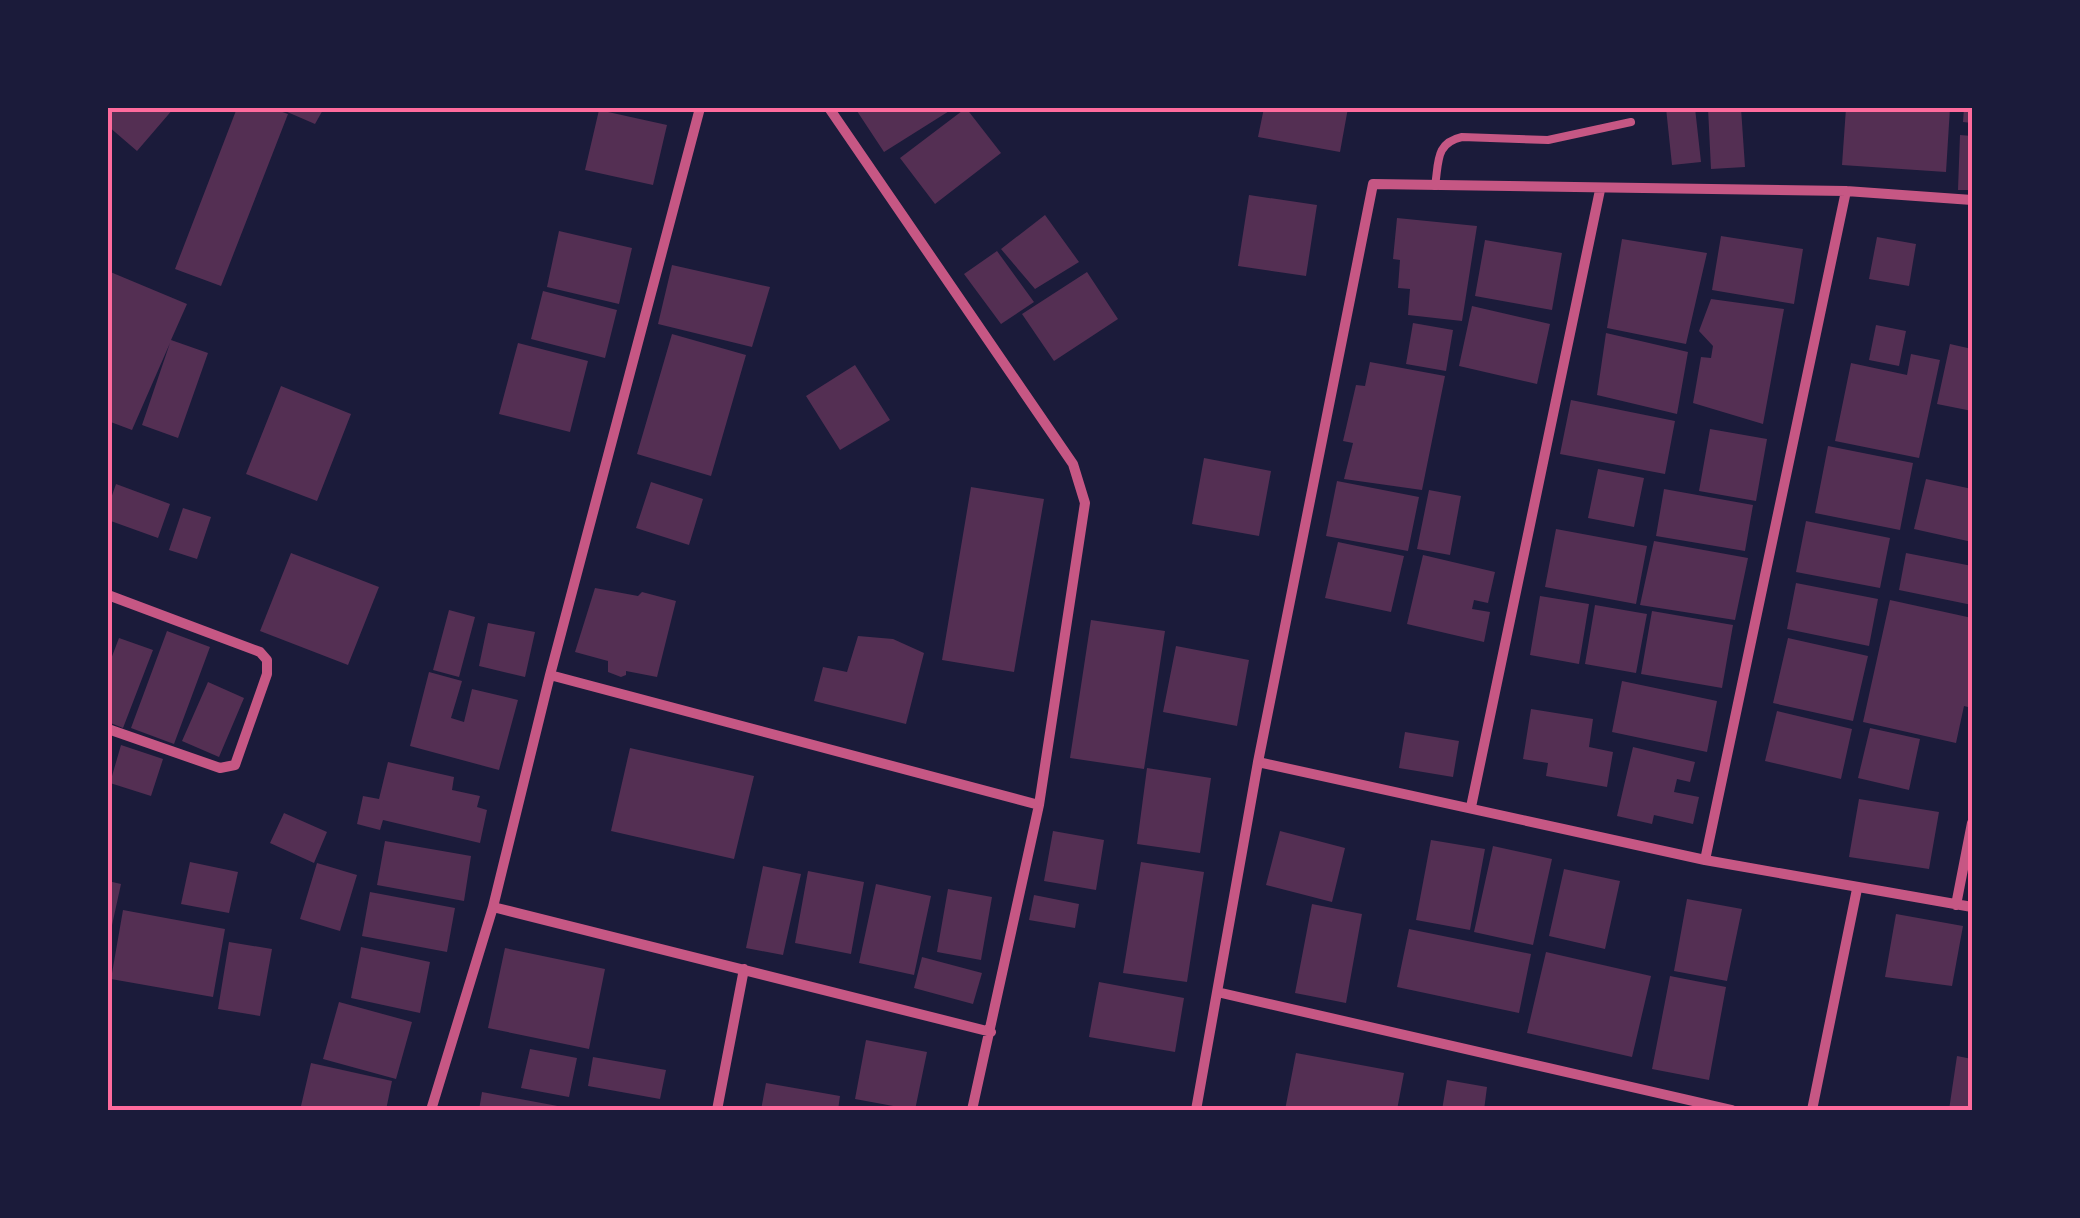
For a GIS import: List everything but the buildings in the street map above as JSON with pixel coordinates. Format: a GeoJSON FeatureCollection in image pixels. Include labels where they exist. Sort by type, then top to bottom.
{"type":"FeatureCollection","features":[{"type":"Feature","properties":{"kind":"street"},"geometry":{"type":"LineString","coordinates":[[431,1110],[493,907],[550,675],[700,108]]}},
{"type":"Feature","properties":{"kind":"street"},"geometry":{"type":"LineString","coordinates":[[830,108],[1073,464],[1085,503],[1039,805],[972,1110]]}},
{"type":"Feature","properties":{"kind":"street"},"geometry":{"type":"LineString","coordinates":[[1196,1110],[1258,762],[1373,184],[1846,191],[1972,200]]}},
{"type":"Feature","properties":{"kind":"street"},"geometry":{"type":"LineString","coordinates":[[1470,807],[1600,190]]}},
{"type":"Feature","properties":{"kind":"street"},"geometry":{"type":"LineString","coordinates":[[1704,860],[1846,191]]}},
{"type":"Feature","properties":{"kind":"street"},"geometry":{"type":"LineString","coordinates":[[108,594],[260,652],[268,660],[267,674],[235,764],[220,768],[108,730]]}},
{"type":"Feature","properties":{"kind":"street"},"geometry":{"type":"LineString","coordinates":[[550,675],[1039,805]]}},
{"type":"Feature","properties":{"kind":"street"},"geometry":{"type":"LineString","coordinates":[[1258,762],[1704,860],[1972,907]]}},
{"type":"Feature","properties":{"kind":"street"},"geometry":{"type":"LineString","coordinates":[[1956,905],[1972,823]]}},
{"type":"Feature","properties":{"kind":"street"},"geometry":{"type":"LineString","coordinates":[[1812,1110],[1858,889]]}},
{"type":"Feature","properties":{"kind":"street"},"geometry":{"type":"LineString","coordinates":[[493,907],[992,1032]]}},
{"type":"Feature","properties":{"kind":"street"},"geometry":{"type":"LineString","coordinates":[[717,1110],[744,969]]}},
{"type":"Feature","properties":{"kind":"street"},"geometry":{"type":"LineString","coordinates":[[1217,992],[1732,1110]]}},
{"type":"Feature","properties":{"kind":"lane"},"geometry":{"type":"LineString","coordinates":[[1435,186],[1441,150],[1452,139],[1462,136],[1548,140],[1630,122]]}}]}
